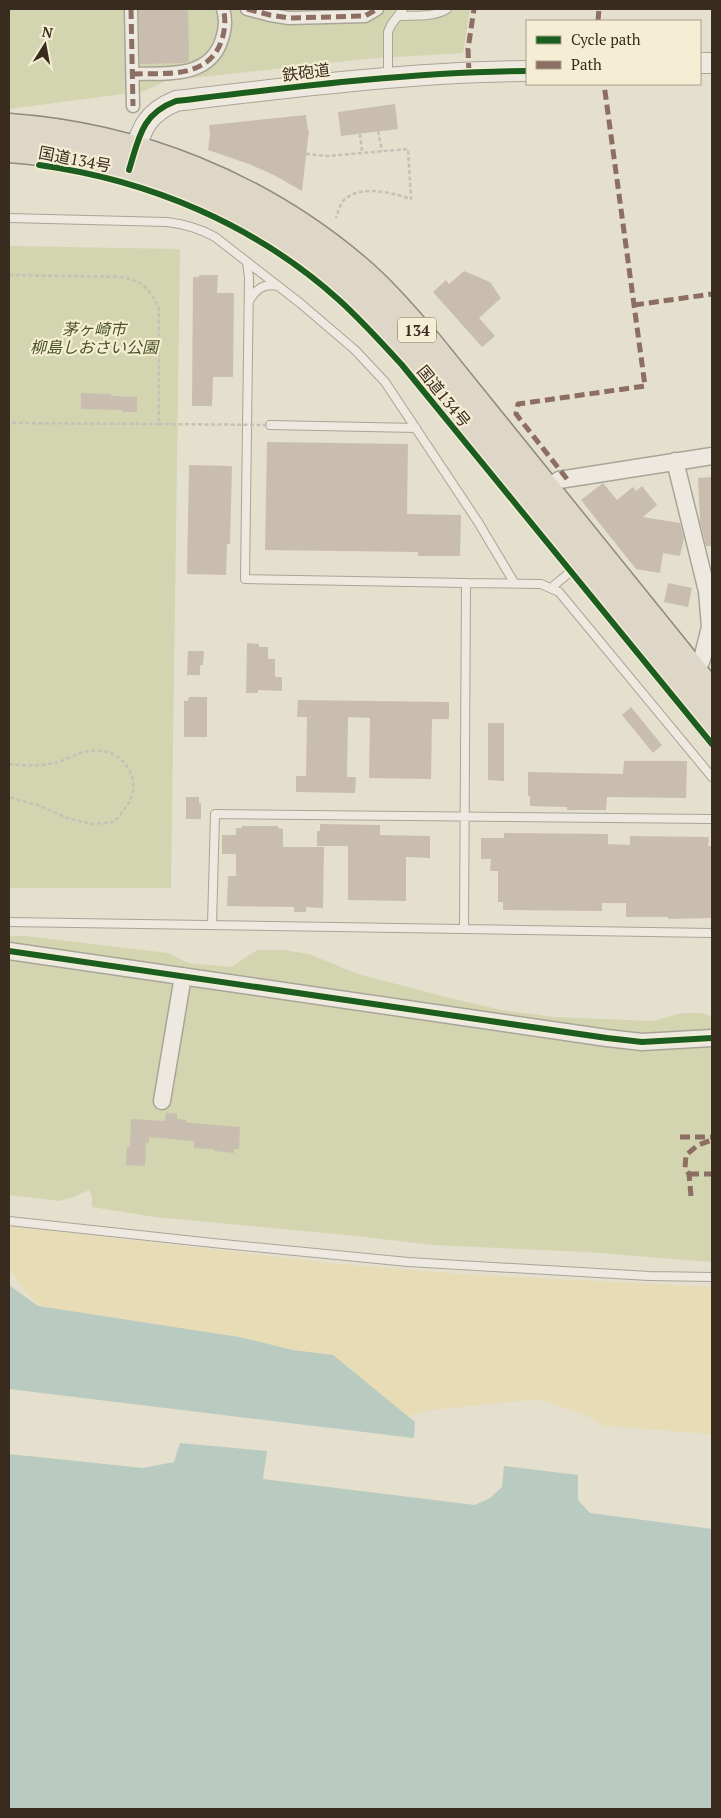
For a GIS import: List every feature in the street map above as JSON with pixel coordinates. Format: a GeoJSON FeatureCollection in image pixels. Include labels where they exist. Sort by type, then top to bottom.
{"type":"FeatureCollection","features":[{"type":"Feature","properties":{"kind":"highway","name":"国道134号"},"geometry":{"type":"LineString","coordinates":[[9,127],[64,132],[104,140],[132,160],[254,223],[311,260],[344,287],[386,326],[712,728]]}},
{"type":"Feature","properties":{"kind":"highway","name":"国道134号"},"geometry":{"type":"LineString","coordinates":[[9,149],[132,160],[210,176],[263,203],[309,231],[358,269],[402,312],[704,684]]}},
{"type":"Feature","properties":{"kind":"street"},"geometry":{"type":"LineString","coordinates":[[131,9],[133,106]]}},
{"type":"Feature","properties":{"kind":"street"},"geometry":{"type":"LineString","coordinates":[[133,74],[176,73],[191,71],[203,65],[214,55],[220,44],[225,24],[223,9]]}},
{"type":"Feature","properties":{"kind":"street"},"geometry":{"type":"LineString","coordinates":[[247,9],[289,18],[365,16],[377,9]]}},
{"type":"Feature","properties":{"kind":"street","name":"鉄砲道"},"geometry":{"type":"LineString","coordinates":[[132,160],[141,132],[156,111],[176,101],[388,78],[526,71]]}},
{"type":"Feature","properties":{"kind":"street"},"geometry":{"type":"LineString","coordinates":[[547,489],[559,480],[675,460],[712,456]]}},
{"type":"Feature","properties":{"kind":"street"},"geometry":{"type":"LineString","coordinates":[[675,460],[706,591],[710,627],[702,659],[704,684]]}},
{"type":"Feature","properties":{"kind":"street"},"geometry":{"type":"LineString","coordinates":[[9,951],[642,1042],[712,1038]]}},
{"type":"Feature","properties":{"kind":"street"},"geometry":{"type":"LineString","coordinates":[[162,1101],[183,976]]}},
{"type":"Feature","properties":{"kind":"lane"},"geometry":{"type":"LineString","coordinates":[[388,78],[388,32],[403,9]]}},
{"type":"Feature","properties":{"kind":"lane"},"geometry":{"type":"LineString","coordinates":[[398,16],[431,14],[447,9]]}},
{"type":"Feature","properties":{"kind":"lane"},"geometry":{"type":"LineString","coordinates":[[9,218],[167,222],[184,224],[200,229],[215,237],[355,350],[385,382],[478,522],[515,584]]}},
{"type":"Feature","properties":{"kind":"lane"},"geometry":{"type":"LineString","coordinates":[[247,262],[249,301],[245,579],[541,584],[551,588],[558,592],[571,607],[712,777]]}},
{"type":"Feature","properties":{"kind":"lane"},"geometry":{"type":"LineString","coordinates":[[249,301],[260,287],[266,285],[278,286]]}},
{"type":"Feature","properties":{"kind":"lane"},"geometry":{"type":"LineString","coordinates":[[270,425],[416,428]]}},
{"type":"Feature","properties":{"kind":"lane"},"geometry":{"type":"LineString","coordinates":[[551,588],[580,564]]}},
{"type":"Feature","properties":{"kind":"lane"},"geometry":{"type":"LineString","coordinates":[[464,929],[466,583]]}},
{"type":"Feature","properties":{"kind":"lane"},"geometry":{"type":"LineString","coordinates":[[212,925],[215,814],[712,819]]}},
{"type":"Feature","properties":{"kind":"lane"},"geometry":{"type":"LineString","coordinates":[[9,922],[712,933]]}},
{"type":"Feature","properties":{"kind":"lane"},"geometry":{"type":"LineString","coordinates":[[9,1220],[400,1262],[600,1274],[712,1277]]}},
{"type":"Feature","properties":{"kind":"path"},"geometry":{"type":"LineString","coordinates":[[378,131],[382,151]]}},
{"type":"Feature","properties":{"kind":"path"},"geometry":{"type":"LineString","coordinates":[[360,134],[362,153]]}},
{"type":"Feature","properties":{"kind":"path"},"geometry":{"type":"LineString","coordinates":[[306,154],[328,156],[408,149],[411,199],[379,192],[362,192],[351,195],[342,201],[336,218]]}},
{"type":"Feature","properties":{"kind":"path"},"geometry":{"type":"LineString","coordinates":[[9,275],[121,276],[135,280],[150,291],[159,308],[159,424]]}},
{"type":"Feature","properties":{"kind":"path"},"geometry":{"type":"LineString","coordinates":[[9,423],[270,425]]}},
{"type":"Feature","properties":{"kind":"path"},"geometry":{"type":"LineString","coordinates":[[9,764],[17,766],[55,763],[81,753],[104,750],[120,757],[131,774],[134,787],[129,805],[114,822],[92,824],[67,818],[40,806],[9,797]]}},
{"type":"Feature","properties":{"kind":"green space"},"geometry":{"type":"Polygon","coordinates":[[[9,9],[470,9],[463,53],[364,59],[166,81],[145,91],[9,109],[9,9]]]}},
{"type":"Feature","properties":{"kind":"green space","name":"茅ヶ崎市 柳島しおさい公園"},"geometry":{"type":"Polygon","coordinates":[[[9,246],[180,249],[171,888],[9,888],[9,246]]]}},
{"type":"Feature","properties":{"kind":"green space"},"geometry":{"type":"Polygon","coordinates":[[[9,936],[26,936],[168,953],[188,963],[231,967],[257,950],[284,950],[309,954],[358,974],[450,998],[501,1010],[554,1017],[653,1021],[682,1013],[700,1013],[712,1016],[712,1262],[586,1252],[433,1245],[155,1217],[92,1207],[92,1197],[89,1190],[59,1201],[9,1195],[9,936]]]}},
{"type":"Feature","properties":{"kind":"sand"},"geometry":{"type":"Polygon","coordinates":[[[9,1226],[340,1264],[461,1274],[712,1287],[712,1434],[604,1426],[585,1415],[543,1400],[432,1410],[407,1416],[333,1355],[293,1350],[239,1337],[38,1306],[18,1282],[9,1267],[9,1226]]]}},
{"type":"Feature","properties":{"kind":"shaded area"},"geometry":{"type":"Polygon","coordinates":[[[9,1285],[38,1306],[239,1337],[293,1350],[333,1355],[415,1422],[414,1438],[9,1389],[9,1285]]]}},
{"type":"Feature","properties":{"kind":"shaded area"},"geometry":{"type":"Polygon","coordinates":[[[180,1443],[267,1451],[263,1479],[475,1505],[490,1498],[502,1487],[504,1466],[578,1475],[578,1500],[590,1513],[712,1529],[712,1809],[9,1809],[9,1454],[143,1468],[174,1462],[180,1443]]]}},
{"type":"Feature","properties":{"kind":"building"},"geometry":{"type":"Polygon","coordinates":[[[139,9],[188,9],[189,61],[184,63],[140,64],[139,9]]]}},
{"type":"Feature","properties":{"kind":"building"},"geometry":{"type":"Polygon","coordinates":[[[395,104],[398,129],[341,136],[338,112],[395,104]]]}},
{"type":"Feature","properties":{"kind":"building"},"geometry":{"type":"Polygon","coordinates":[[[306,115],[309,130],[302,191],[274,175],[249,164],[208,150],[209,125],[306,115]]]}},
{"type":"Feature","properties":{"kind":"building"},"geometry":{"type":"Polygon","coordinates":[[[464,271],[490,282],[501,298],[479,318],[495,336],[482,347],[433,292],[446,280],[449,284],[464,271]]]}},
{"type":"Feature","properties":{"kind":"building"},"geometry":{"type":"Polygon","coordinates":[[[199,275],[218,275],[217,293],[234,293],[233,377],[213,377],[212,406],[192,406],[193,277],[199,277],[199,275]]]}},
{"type":"Feature","properties":{"kind":"building"},"geometry":{"type":"Polygon","coordinates":[[[81,393],[137,397],[137,412],[81,409],[81,393]]]}},
{"type":"Feature","properties":{"kind":"building"},"geometry":{"type":"Polygon","coordinates":[[[267,442],[408,444],[407,514],[461,515],[460,556],[418,556],[418,552],[265,550],[267,442]]]}},
{"type":"Feature","properties":{"kind":"building"},"geometry":{"type":"Polygon","coordinates":[[[189,465],[232,466],[230,544],[227,544],[226,575],[187,574],[189,465]]]}},
{"type":"Feature","properties":{"kind":"building"},"geometry":{"type":"Polygon","coordinates":[[[712,477],[712,546],[706,546],[700,522],[698,478],[712,477]]]}},
{"type":"Feature","properties":{"kind":"building"},"geometry":{"type":"Polygon","coordinates":[[[603,483],[617,500],[633,487],[636,491],[642,486],[657,505],[643,517],[680,523],[684,538],[680,556],[663,553],[660,573],[636,569],[581,500],[603,483]]]}},
{"type":"Feature","properties":{"kind":"building"},"geometry":{"type":"Polygon","coordinates":[[[668,583],[692,588],[688,607],[664,602],[668,583]]]}},
{"type":"Feature","properties":{"kind":"building"},"geometry":{"type":"Polygon","coordinates":[[[247,643],[259,644],[259,647],[268,647],[268,659],[275,659],[275,677],[282,677],[282,691],[258,690],[258,693],[246,693],[247,643]]]}},
{"type":"Feature","properties":{"kind":"building"},"geometry":{"type":"Polygon","coordinates":[[[188,651],[204,651],[203,665],[200,665],[200,675],[187,675],[188,651]]]}},
{"type":"Feature","properties":{"kind":"building"},"geometry":{"type":"Polygon","coordinates":[[[189,697],[207,697],[207,737],[184,737],[184,701],[188,701],[189,697]]]}},
{"type":"Feature","properties":{"kind":"building"},"geometry":{"type":"Polygon","coordinates":[[[298,700],[449,702],[449,719],[432,719],[431,779],[369,778],[370,718],[348,717],[347,777],[356,777],[355,793],[296,792],[296,776],[306,776],[307,717],[297,717],[298,700]]]}},
{"type":"Feature","properties":{"kind":"building"},"geometry":{"type":"Polygon","coordinates":[[[631,707],[662,745],[653,753],[622,715],[631,707]]]}},
{"type":"Feature","properties":{"kind":"building"},"geometry":{"type":"Polygon","coordinates":[[[488,723],[504,723],[504,781],[488,780],[488,723]]]}},
{"type":"Feature","properties":{"kind":"building"},"geometry":{"type":"Polygon","coordinates":[[[624,761],[687,761],[686,798],[607,797],[606,810],[567,810],[567,807],[530,806],[528,772],[623,774],[624,761]]]}},
{"type":"Feature","properties":{"kind":"building"},"geometry":{"type":"Polygon","coordinates":[[[186,797],[199,797],[201,819],[186,819],[186,797]]]}},
{"type":"Feature","properties":{"kind":"building"},"geometry":{"type":"Polygon","coordinates":[[[320,824],[380,825],[380,835],[430,836],[430,858],[406,857],[406,901],[348,900],[348,846],[317,846],[317,831],[320,831],[320,824]]]}},
{"type":"Feature","properties":{"kind":"building"},"geometry":{"type":"Polygon","coordinates":[[[242,826],[278,826],[278,828],[283,829],[283,847],[324,847],[323,908],[306,907],[306,912],[294,912],[294,907],[227,906],[228,876],[236,876],[236,854],[222,854],[222,835],[236,835],[236,828],[242,828],[242,826]]]}},
{"type":"Feature","properties":{"kind":"building"},"geometry":{"type":"Polygon","coordinates":[[[504,833],[608,834],[608,844],[630,845],[630,836],[709,837],[708,846],[712,846],[711,918],[668,919],[668,917],[626,917],[626,903],[602,903],[602,911],[503,910],[503,902],[498,902],[498,871],[490,871],[491,859],[481,859],[481,838],[504,838],[504,833]]]}},
{"type":"Feature","properties":{"kind":"building"},"geometry":{"type":"Polygon","coordinates":[[[166,1113],[177,1114],[177,1119],[186,1120],[186,1122],[190,1123],[240,1127],[239,1149],[234,1149],[234,1153],[214,1151],[214,1149],[194,1148],[194,1141],[149,1137],[149,1143],[146,1143],[145,1166],[126,1165],[127,1147],[130,1147],[131,1119],[165,1121],[166,1113]]]}},
{"type":"Feature","properties":{"kind":"marked path"},"geometry":{"type":"LineString","coordinates":[[131,9],[133,106]]}},
{"type":"Feature","properties":{"kind":"marked path"},"geometry":{"type":"LineString","coordinates":[[133,74],[185,71],[208,61],[216,52],[222,39],[225,24],[223,9]]}},
{"type":"Feature","properties":{"kind":"marked path"},"geometry":{"type":"LineString","coordinates":[[247,9],[289,18],[365,16],[377,9]]}},
{"type":"Feature","properties":{"kind":"marked path"},"geometry":{"type":"LineString","coordinates":[[469,73],[468,49],[474,9]]}},
{"type":"Feature","properties":{"kind":"marked path"},"geometry":{"type":"LineString","coordinates":[[598,20],[599,9]]}},
{"type":"Feature","properties":{"kind":"marked path"},"geometry":{"type":"LineString","coordinates":[[567,479],[516,414],[518,404],[645,386],[604,85]]}},
{"type":"Feature","properties":{"kind":"marked path"},"geometry":{"type":"LineString","coordinates":[[634,305],[712,294]]}},
{"type":"Feature","properties":{"kind":"marked path"},"geometry":{"type":"LineString","coordinates":[[680,1137],[712,1137]]}},
{"type":"Feature","properties":{"kind":"marked path"},"geometry":{"type":"LineString","coordinates":[[691,1196],[689,1174],[685,1168],[686,1155],[698,1145],[712,1140]]}},
{"type":"Feature","properties":{"kind":"marked path"},"geometry":{"type":"LineString","coordinates":[[689,1174],[712,1174]]}},
{"type":"Feature","properties":{"kind":"cycle path"},"geometry":{"type":"LineString","coordinates":[[129,170],[139,138],[148,120],[164,106],[176,101],[395,77],[526,71]]}},
{"type":"Feature","properties":{"kind":"cycle path"},"geometry":{"type":"LineString","coordinates":[[39,165],[121,182],[199,210],[237,228],[273,249],[307,273],[339,300],[402,365],[712,744]]}},
{"type":"Feature","properties":{"kind":"cycle path"},"geometry":{"type":"LineString","coordinates":[[9,951],[607,1038],[642,1042],[712,1038]]}}]}
